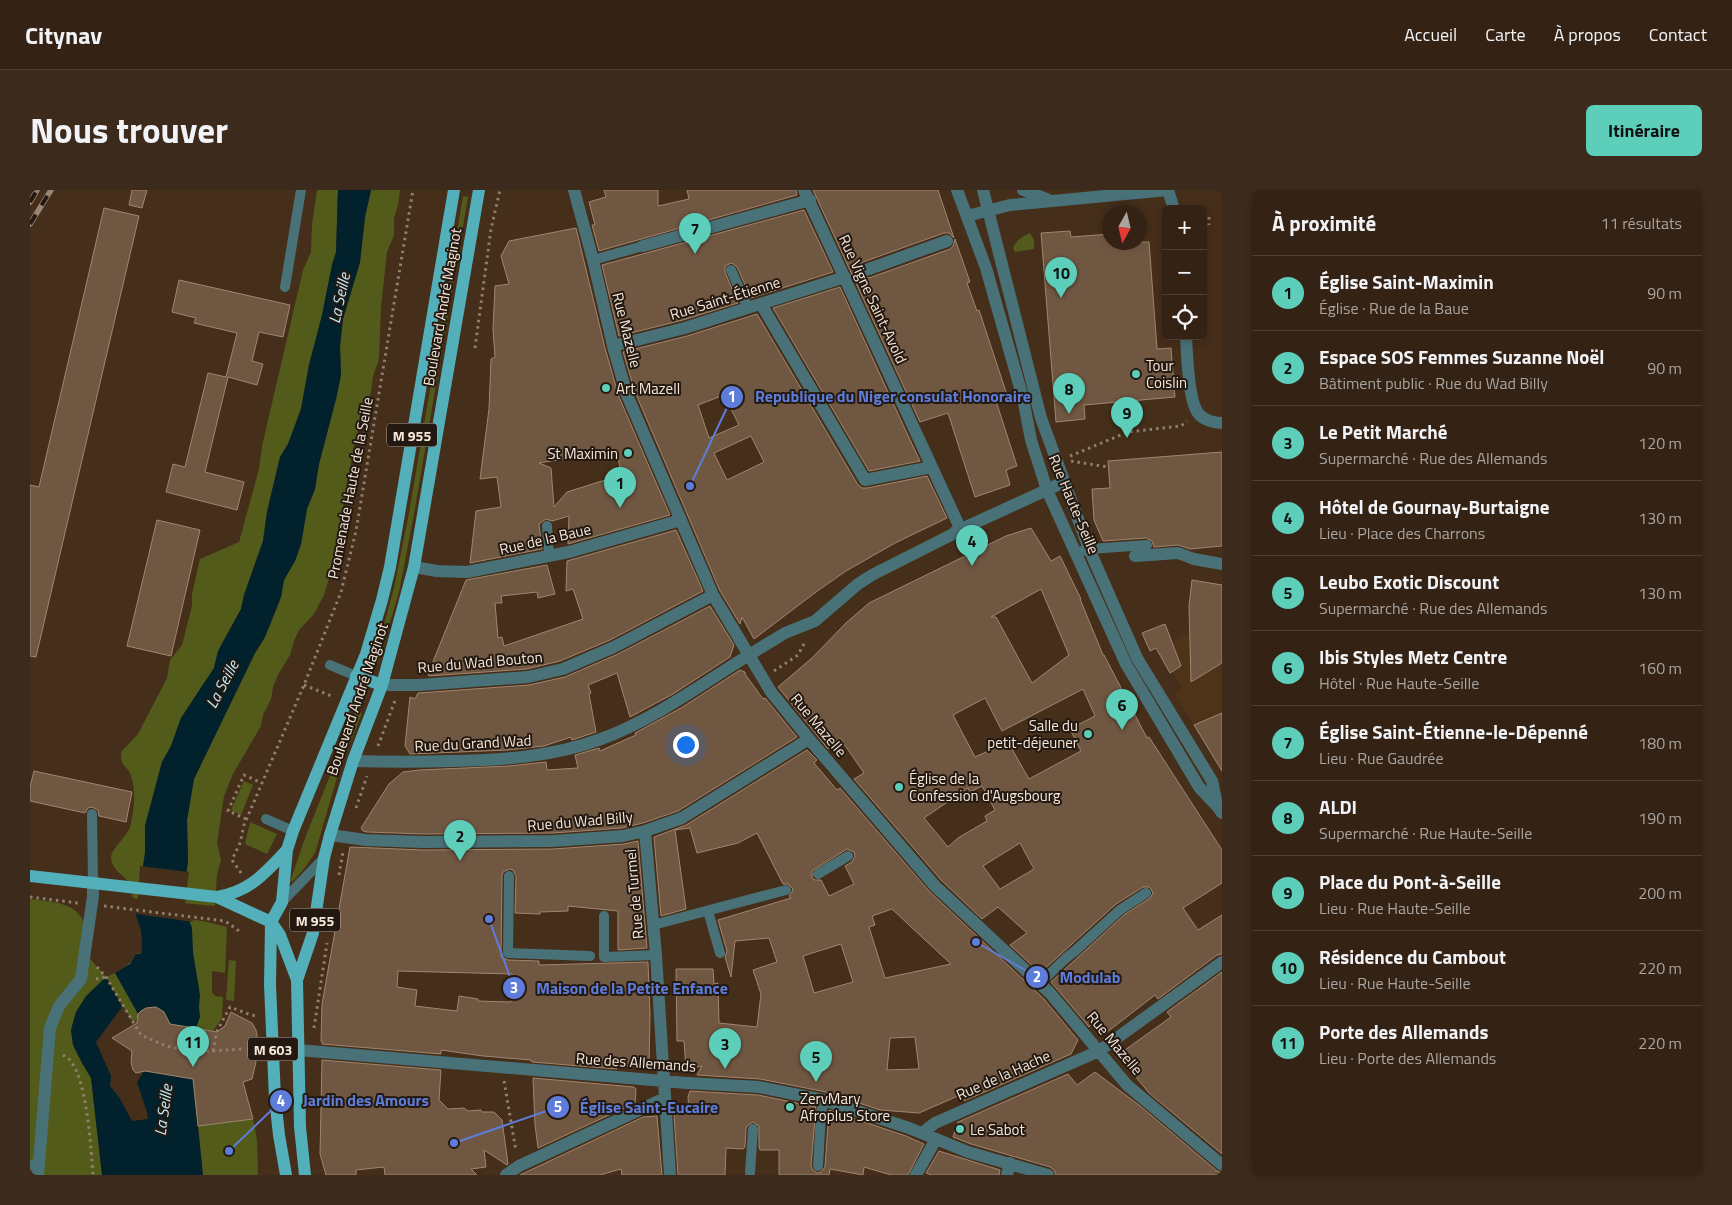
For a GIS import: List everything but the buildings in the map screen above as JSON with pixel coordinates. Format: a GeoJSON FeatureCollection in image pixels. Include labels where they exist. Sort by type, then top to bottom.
{"type":"FeatureCollection","features":[{"type":"Feature","properties":{"kind":"main road","name":"Boulevard André Maginot"},"geometry":{"type":"LineString","coordinates":[[286,1175],[279,1136],[271,1017],[271,922],[282,902],[287,850],[293,831],[368,645],[382,600],[390,567],[454,190]]}},
{"type":"Feature","properties":{"kind":"main road","name":"Boulevard André Maginot"},"geometry":{"type":"LineString","coordinates":[[305,1175],[300,1127],[297,980],[313,933],[324,858],[330,835],[353,761],[382,685],[414,567],[480,190]]}},
{"type":"Feature","properties":{"kind":"main road"},"geometry":{"type":"LineString","coordinates":[[356,676],[382,685]]}},
{"type":"Feature","properties":{"kind":"main road"},"geometry":{"type":"LineString","coordinates":[[217,897],[240,891],[254,883],[287,850]]}},
{"type":"Feature","properties":{"kind":"main road"},"geometry":{"type":"LineString","coordinates":[[30,876],[217,897],[271,922]]}},
{"type":"Feature","properties":{"kind":"main road","name":"Boulevard André Maginot"},"geometry":{"type":"LineString","coordinates":[[271,922],[280,935],[297,980]]}},
{"type":"Feature","properties":{"kind":"street","name":"Rue Mazelle"},"geometry":{"type":"LineString","coordinates":[[574,190],[627,395],[713,595],[771,692],[884,835],[935,886],[1050,993],[1127,1085],[1222,1165]]}},
{"type":"Feature","properties":{"kind":"street","name":"Rue Haute-Seille"},"geometry":{"type":"LineString","coordinates":[[957,190],[989,278],[1023,398],[1031,440],[1047,490],[1126,664],[1199,787],[1220,810]]}},
{"type":"Feature","properties":{"kind":"street","name":"Rue Haute-Seille"},"geometry":{"type":"LineString","coordinates":[[983,190],[1041,418],[1089,549],[1137,658],[1212,781],[1220,810]]}},
{"type":"Feature","properties":{"kind":"street"},"geometry":{"type":"LineString","coordinates":[[1023,190],[1049,200]]}},
{"type":"Feature","properties":{"kind":"street"},"geometry":{"type":"LineString","coordinates":[[967,216],[989,210],[1049,200],[1168,190],[1173,205]]}},
{"type":"Feature","properties":{"kind":"street"},"geometry":{"type":"LineString","coordinates":[[643,246],[807,195]]}},
{"type":"Feature","properties":{"kind":"street","name":"Rue Vigne Saint-Avold"},"geometry":{"type":"LineString","coordinates":[[807,195],[855,273],[958,531]]}},
{"type":"Feature","properties":{"kind":"street","name":"Rue Saint-Étienne"},"geometry":{"type":"LineString","coordinates":[[613,346],[685,328],[762,304],[947,241]]}},
{"type":"Feature","properties":{"kind":"street"},"geometry":{"type":"LineString","coordinates":[[762,304],[866,480],[932,467]]}},
{"type":"Feature","properties":{"kind":"street"},"geometry":{"type":"LineString","coordinates":[[1186,340],[1191,392],[1198,413],[1211,422],[1222,423]]}},
{"type":"Feature","properties":{"kind":"street","name":"Rue du Grand Wad"},"geometry":{"type":"LineString","coordinates":[[353,761],[496,760],[540,756],[563,751],[603,738],[645,719],[784,633],[815,621],[858,584],[872,575],[958,531],[1064,482]]}},
{"type":"Feature","properties":{"kind":"street","name":"Rue de la Baue"},"geometry":{"type":"LineString","coordinates":[[414,567],[437,571],[467,572],[568,552],[681,520]]}},
{"type":"Feature","properties":{"kind":"street"},"geometry":{"type":"LineString","coordinates":[[1135,556],[1178,553],[1194,559],[1222,564]]}},
{"type":"Feature","properties":{"kind":"street","name":"Rue du Wad Bouton"},"geometry":{"type":"LineString","coordinates":[[382,685],[528,677],[563,669],[614,646],[713,595]]}},
{"type":"Feature","properties":{"kind":"street","name":"Rue du Wad Billy"},"geometry":{"type":"LineString","coordinates":[[330,835],[346,838],[510,846],[623,836],[645,831],[682,818],[809,739]]}},
{"type":"Feature","properties":{"kind":"street","name":"Rue de Turmel"},"geometry":{"type":"LineString","coordinates":[[645,831],[656,955],[670,1175]]}},
{"type":"Feature","properties":{"kind":"street"},"geometry":{"type":"LineString","coordinates":[[38,1175],[35,1164],[50,1028],[59,1006],[81,979],[92,905],[93,884]]}},
{"type":"Feature","properties":{"kind":"street","name":"Rue de la Hache"},"geometry":{"type":"LineString","coordinates":[[922,1133],[935,1123],[1099,1050],[1222,962]]}},
{"type":"Feature","properties":{"kind":"street"},"geometry":{"type":"LineString","coordinates":[[256,1050],[273,1050]]}},
{"type":"Feature","properties":{"kind":"street","name":"Rue des Allemands"},"geometry":{"type":"LineString","coordinates":[[298,1050],[687,1083],[824,1100],[922,1133],[1009,1169],[1048,1175]]}},
{"type":"Feature","properties":{"kind":"street"},"geometry":{"type":"LineString","coordinates":[[506,1175],[520,1171],[665,1098]]}},
{"type":"Feature","properties":{"kind":"street"},"geometry":{"type":"LineString","coordinates":[[916,1175],[936,1139]]}},
{"type":"Feature","properties":{"kind":"lane"},"geometry":{"type":"LineString","coordinates":[[285,287],[301,190]]}},
{"type":"Feature","properties":{"kind":"lane"},"geometry":{"type":"LineString","coordinates":[[593,260],[643,246]]}},
{"type":"Feature","properties":{"kind":"lane"},"geometry":{"type":"LineString","coordinates":[[731,270],[748,308]]}},
{"type":"Feature","properties":{"kind":"lane"},"geometry":{"type":"LineString","coordinates":[[547,526],[549,556]]}},
{"type":"Feature","properties":{"kind":"lane"},"geometry":{"type":"LineString","coordinates":[[1076,553],[1089,549],[1147,545]]}},
{"type":"Feature","properties":{"kind":"lane"},"geometry":{"type":"LineString","coordinates":[[330,665],[356,676]]}},
{"type":"Feature","properties":{"kind":"lane"},"geometry":{"type":"LineString","coordinates":[[92,814],[93,884]]}},
{"type":"Feature","properties":{"kind":"lane"},"geometry":{"type":"LineString","coordinates":[[266,819],[293,831]]}},
{"type":"Feature","properties":{"kind":"lane"},"geometry":{"type":"LineString","coordinates":[[818,874],[848,856]]}},
{"type":"Feature","properties":{"kind":"lane"},"geometry":{"type":"LineString","coordinates":[[282,902],[324,858]]}},
{"type":"Feature","properties":{"kind":"lane"},"geometry":{"type":"LineString","coordinates":[[509,876],[508,953],[590,956]]}},
{"type":"Feature","properties":{"kind":"lane"},"geometry":{"type":"LineString","coordinates":[[652,925],[786,890]]}},
{"type":"Feature","properties":{"kind":"lane"},"geometry":{"type":"LineString","coordinates":[[1040,983],[1120,910],[1146,893]]}},
{"type":"Feature","properties":{"kind":"lane"},"geometry":{"type":"LineString","coordinates":[[708,911],[720,953]]}},
{"type":"Feature","properties":{"kind":"lane","name":"Rue de Turmel"},"geometry":{"type":"LineString","coordinates":[[604,916],[604,957],[656,955]]}},
{"type":"Feature","properties":{"kind":"lane"},"geometry":{"type":"LineString","coordinates":[[818,1166],[821,1114],[824,1100]]}},
{"type":"Feature","properties":{"kind":"lane"},"geometry":{"type":"LineString","coordinates":[[750,1173],[753,1129]]}},
{"type":"Feature","properties":{"kind":"path","name":"Promenade Haute de la Seille"},"geometry":{"type":"LineString","coordinates":[[254,883],[244,876],[232,860],[240,843],[246,820],[304,685],[347,574],[356,531],[413,190]]}},
{"type":"Feature","properties":{"kind":"path"},"geometry":{"type":"LineString","coordinates":[[475,348],[491,229],[500,190]]}},
{"type":"Feature","properties":{"kind":"path"},"geometry":{"type":"LineString","coordinates":[[1209,218],[1209,225]]}},
{"type":"Feature","properties":{"kind":"path"},"geometry":{"type":"LineString","coordinates":[[1108,467],[1063,459],[1128,432],[1181,426],[1198,413]]}},
{"type":"Feature","properties":{"kind":"path"},"geometry":{"type":"LineString","coordinates":[[763,679],[798,655],[815,621]]}},
{"type":"Feature","properties":{"kind":"path"},"geometry":{"type":"LineString","coordinates":[[355,810],[397,694],[406,685]]}},
{"type":"Feature","properties":{"kind":"path"},"geometry":{"type":"LineString","coordinates":[[246,820],[228,811],[244,775],[262,783]]}},
{"type":"Feature","properties":{"kind":"path"},"geometry":{"type":"LineString","coordinates":[[337,883],[346,838]]}},
{"type":"Feature","properties":{"kind":"path"},"geometry":{"type":"LineString","coordinates":[[30,897],[224,921],[242,933]]}},
{"type":"Feature","properties":{"kind":"path"},"geometry":{"type":"LineString","coordinates":[[298,1050],[314,1032],[328,938]]}},
{"type":"Feature","properties":{"kind":"path"},"geometry":{"type":"LineString","coordinates":[[93,979],[106,977],[141,1035],[152,1041],[195,1052],[228,1049],[256,1050]]}},
{"type":"Feature","properties":{"kind":"path"},"geometry":{"type":"LineString","coordinates":[[212,1051],[217,1031],[230,1007],[251,1015],[271,1017]]}},
{"type":"Feature","properties":{"kind":"path"},"geometry":{"type":"LineString","coordinates":[[64,1048],[63,1056],[70,1060],[75,1068],[85,1105],[94,1175]]}},
{"type":"Feature","properties":{"kind":"path"},"geometry":{"type":"LineString","coordinates":[[505,1069],[504,1081],[520,1171]]}},
{"type":"Feature","properties":{"kind":"shaded area"},"geometry":{"type":"Polygon","coordinates":[[[1200,633],[1222,644],[1222,745],[1210,752],[1174,693],[1182,687],[1172,672],[1170,673],[1156,648],[1178,639],[1178,637],[1200,633]]]}},
{"type":"Feature","properties":{"kind":"green space"},"geometry":{"type":"Polygon","coordinates":[[[317,190],[338,190],[336,252],[309,365],[301,409],[288,444],[280,457],[267,512],[263,541],[241,609],[218,651],[214,668],[181,718],[171,746],[162,762],[145,826],[145,853],[138,899],[133,898],[129,883],[116,869],[111,859],[113,851],[130,828],[134,806],[133,781],[122,763],[121,752],[138,734],[167,678],[170,660],[182,645],[192,606],[192,594],[200,559],[239,542],[259,469],[262,446],[303,270],[311,252],[312,224],[317,190]]]}},
{"type":"Feature","properties":{"kind":"green space"},"geometry":{"type":"Polygon","coordinates":[[[371,190],[400,190],[394,218],[394,235],[387,252],[381,307],[379,359],[373,376],[371,392],[355,440],[343,507],[341,533],[335,558],[324,595],[314,614],[299,630],[290,655],[273,687],[271,699],[263,715],[261,726],[233,774],[224,796],[217,843],[221,860],[217,874],[215,906],[183,903],[188,860],[187,820],[194,779],[255,653],[265,637],[281,597],[284,580],[295,561],[301,544],[307,509],[315,489],[319,464],[341,375],[340,346],[343,319],[360,262],[365,217],[371,190]]]}},
{"type":"Feature","properties":{"kind":"green space"},"geometry":{"type":"Polygon","coordinates":[[[463,196],[468,197],[414,514],[399,592],[378,663],[374,661],[394,588],[409,513],[463,196]]]}},
{"type":"Feature","properties":{"kind":"green space"},"geometry":{"type":"Polygon","coordinates":[[[1030,233],[1034,240],[1034,249],[1015,252],[1013,248],[1016,243],[1030,233]]]}},
{"type":"Feature","properties":{"kind":"green space"},"geometry":{"type":"Polygon","coordinates":[[[356,711],[362,713],[339,771],[315,853],[304,869],[290,882],[305,838],[356,711]]]}},
{"type":"Feature","properties":{"kind":"green space"},"geometry":{"type":"Polygon","coordinates":[[[244,781],[253,785],[241,815],[231,810],[244,781]]]}},
{"type":"Feature","properties":{"kind":"green space"},"geometry":{"type":"Polygon","coordinates":[[[250,822],[277,834],[267,854],[245,844],[250,822]]]}},
{"type":"Feature","properties":{"kind":"green space"},"geometry":{"type":"Polygon","coordinates":[[[30,899],[56,903],[75,910],[85,926],[87,938],[86,954],[106,977],[76,1012],[71,1030],[73,1045],[91,1078],[102,1175],[30,1175],[30,899]]]}},
{"type":"Feature","properties":{"kind":"green space"},"geometry":{"type":"Polygon","coordinates":[[[137,914],[203,921],[227,927],[225,973],[212,971],[212,992],[215,996],[223,997],[222,1018],[213,1031],[170,1024],[164,1012],[156,1007],[143,1010],[133,1023],[106,977],[123,968],[136,954],[142,952],[141,931],[137,914]]]}},
{"type":"Feature","properties":{"kind":"green space"},"geometry":{"type":"Polygon","coordinates":[[[229,960],[236,961],[234,1001],[226,1000],[229,960]]]}},
{"type":"Feature","properties":{"kind":"green space"},"geometry":{"type":"Polygon","coordinates":[[[253,1119],[257,1140],[258,1175],[203,1175],[198,1126],[253,1119]]]}},
{"type":"Feature","properties":{"kind":"water","name":"La Seille"},"geometry":{"type":"Polygon","coordinates":[[[338,190],[371,190],[365,217],[360,262],[343,319],[340,346],[341,375],[319,464],[315,489],[307,509],[301,544],[295,561],[284,580],[281,597],[265,637],[255,653],[194,779],[187,820],[188,860],[183,903],[192,928],[193,952],[200,995],[200,1017],[196,1028],[170,1024],[164,1012],[156,1007],[146,1008],[138,1014],[115,973],[130,964],[136,954],[142,952],[141,931],[136,916],[145,853],[145,826],[162,762],[171,746],[181,718],[214,668],[218,651],[241,609],[263,541],[267,512],[280,457],[288,444],[301,409],[309,365],[336,252],[338,190]]]}},
{"type":"Feature","properties":{"kind":"water","name":"La Seille"},"geometry":{"type":"Polygon","coordinates":[[[106,977],[122,1007],[96,1042],[111,1076],[110,1086],[119,1097],[132,1121],[148,1119],[137,1082],[144,1071],[193,1079],[203,1175],[102,1175],[91,1078],[73,1045],[71,1030],[76,1012],[86,996],[106,977]]]}},
{"type":"Feature","properties":{"kind":"pier"},"geometry":{"type":"Polygon","coordinates":[[[140,866],[189,872],[185,903],[193,922],[137,914],[140,866]]]}},
{"type":"Feature","properties":{"kind":"tunnel"},"geometry":{"type":"LineString","coordinates":[[854,274],[866,270]]}},
{"type":"Feature","properties":{"kind":"railway"},"geometry":{"type":"LineString","coordinates":[[30,202],[37,190]]}},
{"type":"Feature","properties":{"kind":"railway"},"geometry":{"type":"LineString","coordinates":[[30,224],[51,190]]}},
{"type":"Feature","properties":{"kind":"place","name":"Église Saint-Étienne-le-Dépenné"},"geometry":{"type":"Point","coordinates":[695,254]}},
{"type":"Feature","properties":{"kind":"place","name":"Résidence du Cambout"},"geometry":{"type":"Point","coordinates":[1061,298]}},
{"type":"Feature","properties":{"kind":"place","name":"Tour Coislin"},"geometry":{"type":"Point","coordinates":[1136,374]}},
{"type":"Feature","properties":{"kind":"place","name":"Art Mazell"},"geometry":{"type":"Point","coordinates":[606,388]}},
{"type":"Feature","properties":{"kind":"place","name":"ALDI"},"geometry":{"type":"Point","coordinates":[1069,414]}},
{"type":"Feature","properties":{"kind":"place","name":"Place du Pont-à-Seille"},"geometry":{"type":"Point","coordinates":[1127,438]}},
{"type":"Feature","properties":{"kind":"place","name":"St Maximin"},"geometry":{"type":"Point","coordinates":[628,453]}},
{"type":"Feature","properties":{"kind":"place","name":"Republique du Niger consulat Honoraire"},"geometry":{"type":"Point","coordinates":[690,486]}},
{"type":"Feature","properties":{"kind":"place","name":"Église Saint-Maximin"},"geometry":{"type":"Point","coordinates":[620,508]}},
{"type":"Feature","properties":{"kind":"place","name":"Hôtel de Gournay-Burtaigne"},"geometry":{"type":"Point","coordinates":[972,566]}},
{"type":"Feature","properties":{"kind":"place","name":"Ibis Styles Metz Centre"},"geometry":{"type":"Point","coordinates":[1122,730]}},
{"type":"Feature","properties":{"kind":"place","name":"Salle du petit-déjeuner"},"geometry":{"type":"Point","coordinates":[1088,734]}},
{"type":"Feature","properties":{"kind":"place","name":"Église de la Confession d'Augsbourg"},"geometry":{"type":"Point","coordinates":[899,787]}},
{"type":"Feature","properties":{"kind":"place","name":"Espace SOS Femmes Suzanne Noël"},"geometry":{"type":"Point","coordinates":[460,861]}},
{"type":"Feature","properties":{"kind":"place","name":"Maison de la Petite Enfance"},"geometry":{"type":"Point","coordinates":[489,919]}},
{"type":"Feature","properties":{"kind":"place","name":"Modulab"},"geometry":{"type":"Point","coordinates":[976,942]}},
{"type":"Feature","properties":{"kind":"place","name":"Porte des Allemands"},"geometry":{"type":"Point","coordinates":[193,1067]}},
{"type":"Feature","properties":{"kind":"place","name":"Le Petit Marché"},"geometry":{"type":"Point","coordinates":[725,1069]}},
{"type":"Feature","properties":{"kind":"place","name":"Leubo Exotic Discount"},"geometry":{"type":"Point","coordinates":[816,1082]}},
{"type":"Feature","properties":{"kind":"place","name":"ZervMary Afroplus Store"},"geometry":{"type":"Point","coordinates":[790,1107]}},
{"type":"Feature","properties":{"kind":"place","name":"Le Sabot"},"geometry":{"type":"Point","coordinates":[960,1129]}},
{"type":"Feature","properties":{"kind":"place","name":"Église Saint-Eucaire"},"geometry":{"type":"Point","coordinates":[454,1143]}},
{"type":"Feature","properties":{"kind":"place","name":"Jardin des Amours"},"geometry":{"type":"Point","coordinates":[229,1151]}}]}
